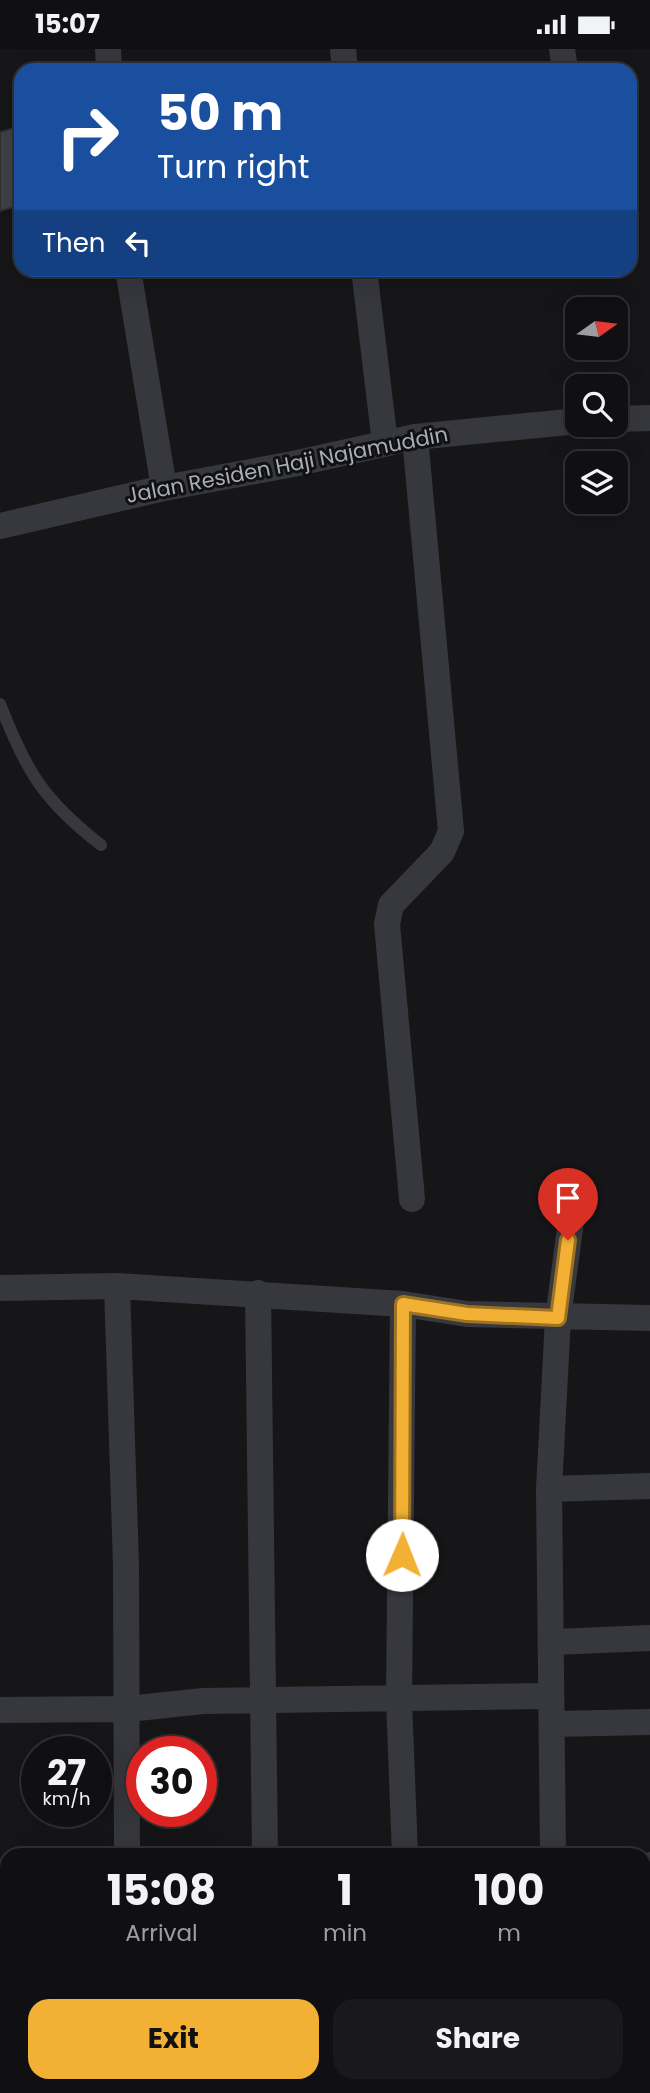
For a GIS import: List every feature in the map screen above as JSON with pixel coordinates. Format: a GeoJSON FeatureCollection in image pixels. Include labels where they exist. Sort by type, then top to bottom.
{"type":"FeatureCollection","features":[{"type":"Feature","properties":{"kind":"street"},"geometry":{"type":"LineString","coordinates":[[129,277],[164,488]]}},
{"type":"Feature","properties":{"kind":"street"},"geometry":{"type":"LineString","coordinates":[[365,277],[385,443]]}},
{"type":"Feature","properties":{"kind":"street"},"geometry":{"type":"LineString","coordinates":[[628,419],[650,418]]}},
{"type":"Feature","properties":{"kind":"street","name":"Jalan Residen Haji Najamuddin"},"geometry":{"type":"LineString","coordinates":[[0,526],[164,488],[415,437],[565,422]]}},
{"type":"Feature","properties":{"kind":"street"},"geometry":{"type":"LineString","coordinates":[[412,1199],[387,924],[391,905],[442,852],[451,831],[415,437]]}},
{"type":"Feature","properties":{"kind":"street"},"geometry":{"type":"LineString","coordinates":[[553,1848],[550,1696],[553,1642],[548,1489],[558,1318],[570,1221]]}},
{"type":"Feature","properties":{"kind":"street"},"geometry":{"type":"LineString","coordinates":[[0,1288],[117,1286],[403,1304],[467,1314],[650,1318]]}},
{"type":"Feature","properties":{"kind":"street"},"geometry":{"type":"LineString","coordinates":[[117,1286],[128,1709],[127,1848]]}},
{"type":"Feature","properties":{"kind":"street"},"geometry":{"type":"LineString","coordinates":[[258,1293],[265,1848]]}},
{"type":"Feature","properties":{"kind":"street"},"geometry":{"type":"LineString","coordinates":[[403,1304],[399,1700],[405,1848]]}},
{"type":"Feature","properties":{"kind":"street"},"geometry":{"type":"LineString","coordinates":[[548,1489],[650,1486]]}},
{"type":"Feature","properties":{"kind":"street"},"geometry":{"type":"LineString","coordinates":[[553,1642],[650,1638]]}},
{"type":"Feature","properties":{"kind":"street"},"geometry":{"type":"LineString","coordinates":[[0,1710],[128,1709],[203,1701],[550,1696]]}},
{"type":"Feature","properties":{"kind":"street"},"geometry":{"type":"LineString","coordinates":[[552,1724],[650,1722]]}},
{"type":"Feature","properties":{"kind":"lane"},"geometry":{"type":"LineString","coordinates":[[0,704],[24,761],[43,792],[63,816],[101,845]]}},
{"type":"Feature","properties":{"kind":"building"},"geometry":{"type":"Polygon","coordinates":[[[14,128],[14,207],[0,211],[0,132],[14,128]]]}},
{"type":"Feature","properties":{"kind":"route"},"geometry":{"type":"LineString","coordinates":[[402,1555],[403,1304],[467,1314],[558,1318],[568,1240]]}}]}
